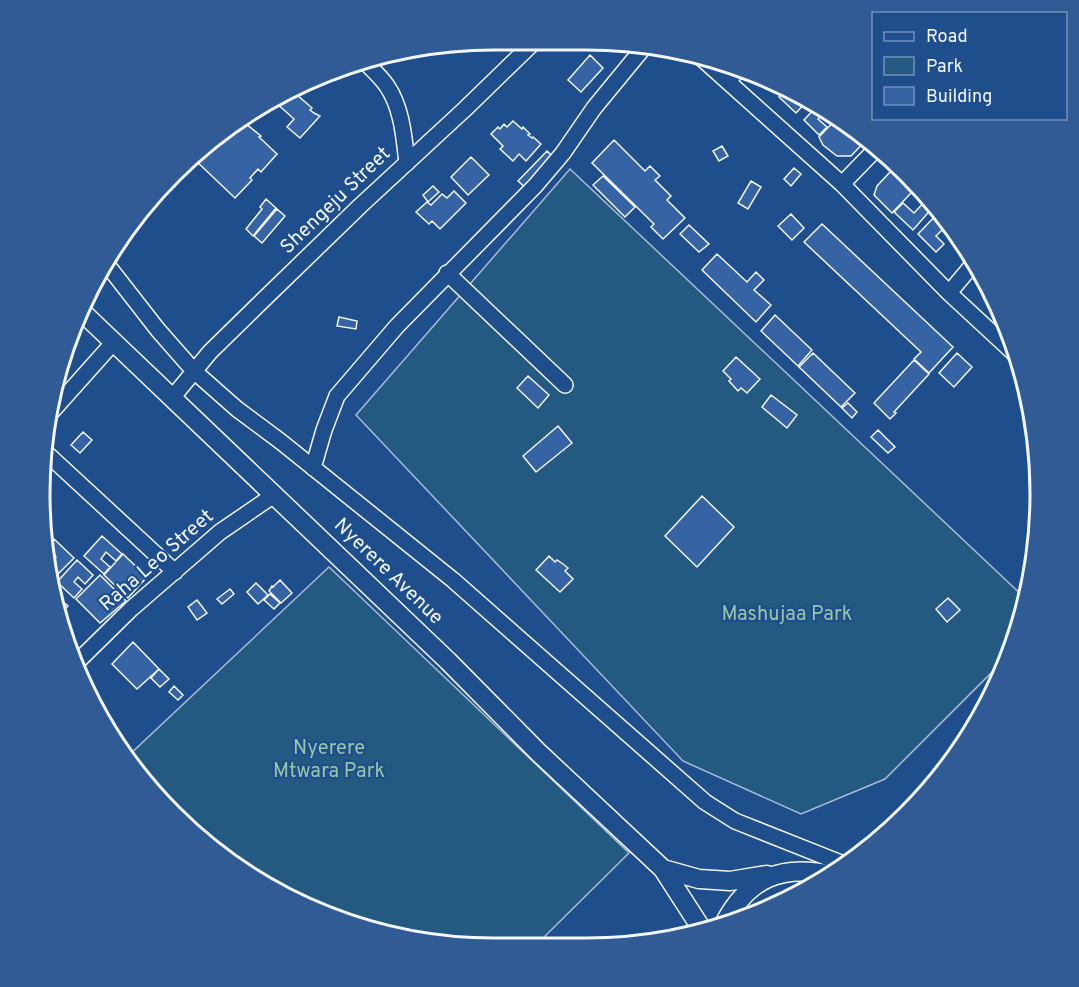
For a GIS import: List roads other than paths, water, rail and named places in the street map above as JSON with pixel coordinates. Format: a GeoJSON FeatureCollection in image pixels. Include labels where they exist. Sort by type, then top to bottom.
{"type":"FeatureCollection","features":[{"type":"Feature","properties":{"kind":"street","name":"Shengeju Street"},"geometry":{"type":"LineString","coordinates":[[172,398],[210,352],[526,50]]}},
{"type":"Feature","properties":{"kind":"street"},"geometry":{"type":"LineString","coordinates":[[313,468],[337,396],[389,334],[535,186],[640,53]]}},
{"type":"Feature","properties":{"kind":"street"},"geometry":{"type":"LineString","coordinates":[[369,68],[387,86],[397,109],[404,131],[407,163]]}},
{"type":"Feature","properties":{"kind":"street"},"geometry":{"type":"LineString","coordinates":[[714,69],[842,184],[949,293],[1003,343]]}},
{"type":"Feature","properties":{"kind":"street"},"geometry":{"type":"LineString","coordinates":[[728,81],[734,75]]}},
{"type":"Feature","properties":{"kind":"street"},"geometry":{"type":"LineString","coordinates":[[842,184],[871,154]]}},
{"type":"Feature","properties":{"kind":"street"},"geometry":{"type":"LineString","coordinates":[[110,269],[158,330],[194,371],[237,409],[453,580],[705,802],[735,821],[835,861]]}},
{"type":"Feature","properties":{"kind":"street"},"geometry":{"type":"LineString","coordinates":[[949,293],[969,270]]}},
{"type":"Feature","properties":{"kind":"street"},"geometry":{"type":"LineString","coordinates":[[447,273],[565,385]]}},
{"type":"Feature","properties":{"kind":"street","name":"Nyerere Avenue"},"geometry":{"type":"LineString","coordinates":[[86,316],[461,674],[577,790],[663,869]]}},
{"type":"Feature","properties":{"kind":"street"},"geometry":{"type":"LineString","coordinates":[[59,404],[113,343]]}},
{"type":"Feature","properties":{"kind":"street"},"geometry":{"type":"LineString","coordinates":[[51,457],[175,572]]}},
{"type":"Feature","properties":{"kind":"street","name":"Raha Leo Street"},"geometry":{"type":"LineString","coordinates":[[81,658],[131,609],[220,532],[274,495]]}},
{"type":"Feature","properties":{"kind":"street"},"geometry":{"type":"LineString","coordinates":[[663,869],[699,879],[730,881],[805,870],[817,872]]}},
{"type":"Feature","properties":{"kind":"street"},"geometry":{"type":"LineString","coordinates":[[663,869],[698,923]]}},
{"type":"Feature","properties":{"kind":"street"},"geometry":{"type":"LineString","coordinates":[[730,913],[735,904],[755,885],[780,873]]}},
{"type":"Feature","properties":{"kind":"park label","name":"Mashujaa Park"},"geometry":{"type":"Point","coordinates":[787,615]}},
{"type":"Feature","properties":{"kind":"park label","name":"Nyerere Mtwara Park"},"geometry":{"type":"Point","coordinates":[329,760]}}]}
